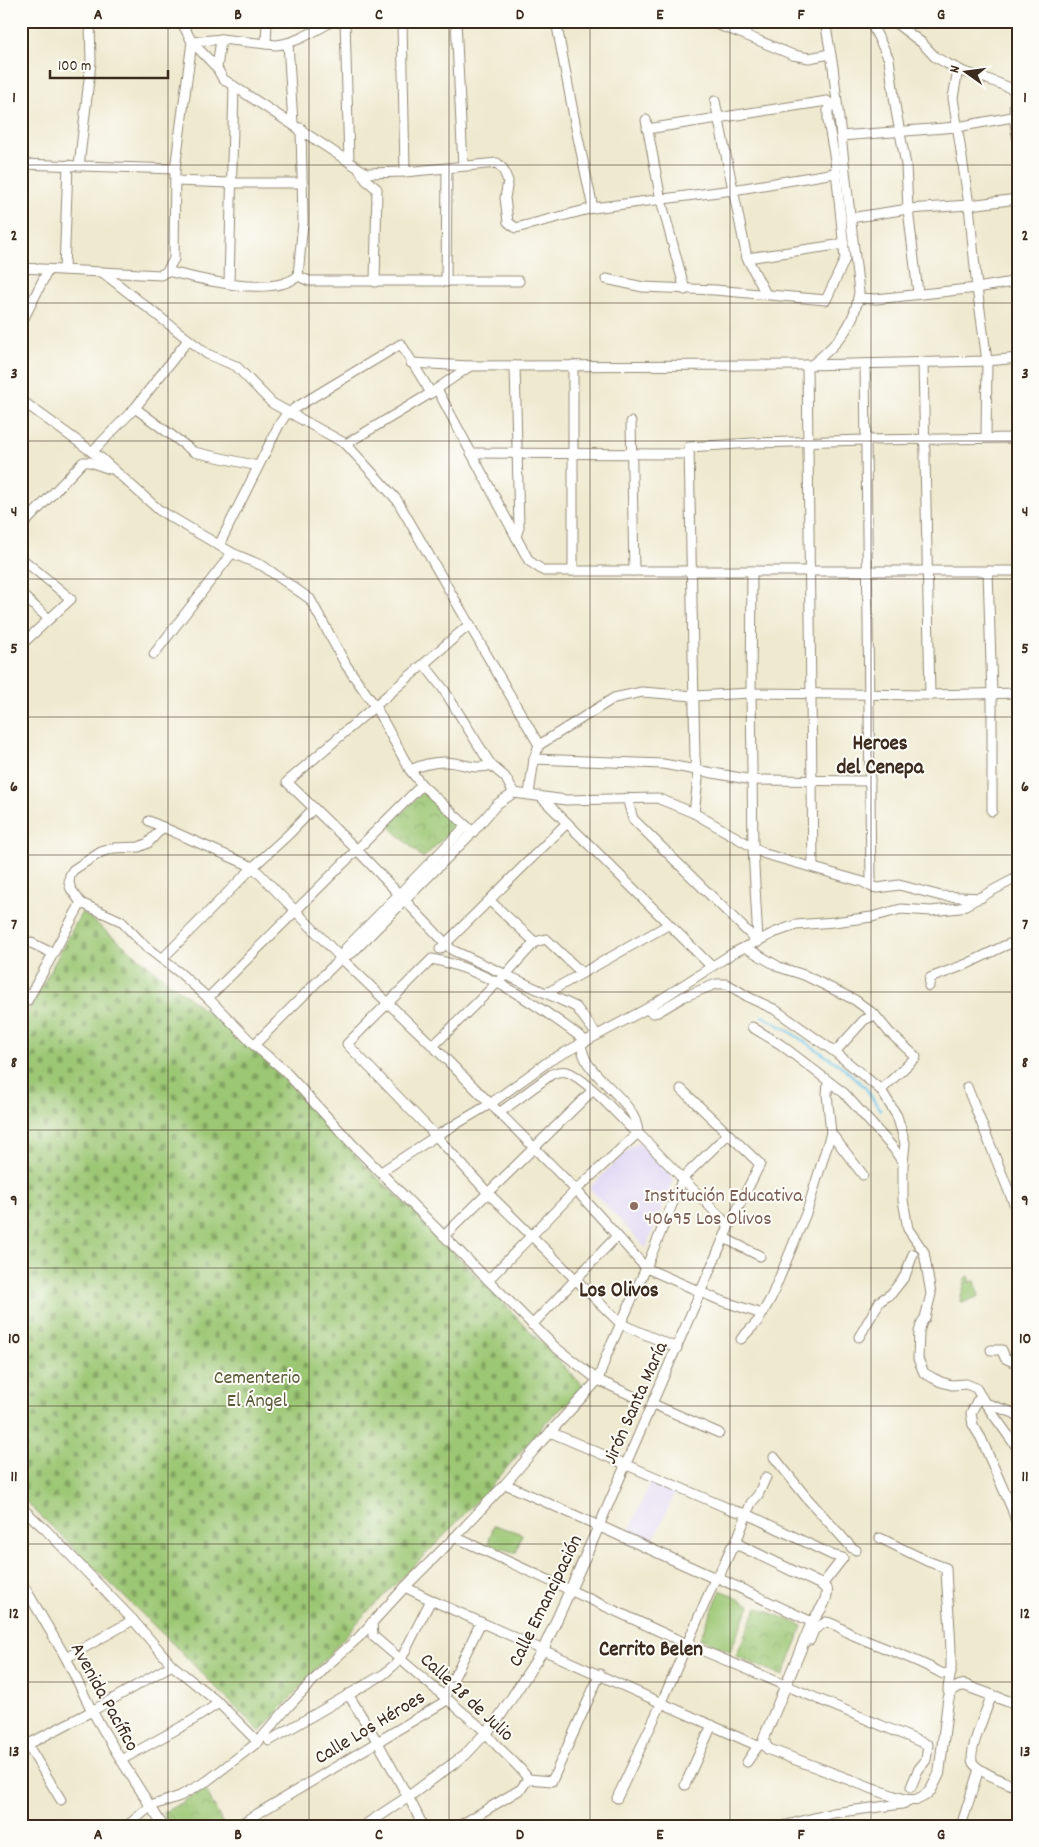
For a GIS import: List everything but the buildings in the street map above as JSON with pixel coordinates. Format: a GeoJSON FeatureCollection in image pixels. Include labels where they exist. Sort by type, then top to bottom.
{"type":"FeatureCollection","features":[{"type":"Feature","properties":{"kind":"street"},"geometry":{"type":"LineString","coordinates":[[79,166],[91,62],[90,21]]}},
{"type":"Feature","properties":{"kind":"street"},"geometry":{"type":"LineString","coordinates":[[181,21],[192,42],[217,68]]}},
{"type":"Feature","properties":{"kind":"street"},"geometry":{"type":"LineString","coordinates":[[266,44],[267,21]]}},
{"type":"Feature","properties":{"kind":"street"},"geometry":{"type":"LineString","coordinates":[[192,42],[220,39],[276,45],[288,43],[333,21]]}},
{"type":"Feature","properties":{"kind":"street"},"geometry":{"type":"LineString","coordinates":[[345,21],[349,162]]}},
{"type":"Feature","properties":{"kind":"street"},"geometry":{"type":"LineString","coordinates":[[402,21],[405,172]]}},
{"type":"Feature","properties":{"kind":"street"},"geometry":{"type":"LineString","coordinates":[[456,21],[463,166]]}},
{"type":"Feature","properties":{"kind":"street"},"geometry":{"type":"LineString","coordinates":[[556,21],[593,208]]}},
{"type":"Feature","properties":{"kind":"street"},"geometry":{"type":"LineString","coordinates":[[707,21],[793,55],[809,58],[830,54]]}},
{"type":"Feature","properties":{"kind":"street"},"geometry":{"type":"LineString","coordinates":[[738,32],[742,21]]}},
{"type":"Feature","properties":{"kind":"street"},"geometry":{"type":"LineString","coordinates":[[606,279],[643,287],[715,290],[826,300],[845,259],[835,173],[839,159],[841,136],[825,21]]}},
{"type":"Feature","properties":{"kind":"street"},"geometry":{"type":"LineString","coordinates":[[870,21],[890,59],[906,165],[908,209],[918,293]]}},
{"type":"Feature","properties":{"kind":"street"},"geometry":{"type":"LineString","coordinates":[[893,21],[922,43],[935,57],[958,69],[1016,91],[1018,141]]}},
{"type":"Feature","properties":{"kind":"street"},"geometry":{"type":"LineString","coordinates":[[220,39],[217,68],[219,75],[366,173],[405,172],[497,163],[503,169],[508,181],[505,198],[508,222],[516,228],[593,208],[733,190],[835,173]]}},
{"type":"Feature","properties":{"kind":"street"},"geometry":{"type":"LineString","coordinates":[[21,268],[161,275],[167,271],[174,259],[175,170],[192,42]]}},
{"type":"Feature","properties":{"kind":"street"},"geometry":{"type":"LineString","coordinates":[[167,271],[198,279],[260,286],[275,286],[294,280],[298,276],[303,222],[302,183],[288,43]]}},
{"type":"Feature","properties":{"kind":"street"},"geometry":{"type":"LineString","coordinates":[[958,69],[954,98],[969,205],[977,288],[987,361],[986,438]]}},
{"type":"Feature","properties":{"kind":"street"},"geometry":{"type":"LineString","coordinates":[[229,283],[234,86]]}},
{"type":"Feature","properties":{"kind":"street"},"geometry":{"type":"LineString","coordinates":[[715,101],[747,258],[766,294]]}},
{"type":"Feature","properties":{"kind":"street"},"geometry":{"type":"LineString","coordinates":[[685,290],[661,200],[647,124],[719,119],[827,101],[838,112]]}},
{"type":"Feature","properties":{"kind":"street"},"geometry":{"type":"LineString","coordinates":[[810,365],[833,347],[849,325],[854,318],[858,298],[858,275],[850,218],[839,159],[828,121],[830,104]]}},
{"type":"Feature","properties":{"kind":"street"},"geometry":{"type":"LineString","coordinates":[[841,136],[957,127],[1016,116]]}},
{"type":"Feature","properties":{"kind":"street"},"geometry":{"type":"LineString","coordinates":[[21,164],[175,170]]}},
{"type":"Feature","properties":{"kind":"street"},"geometry":{"type":"LineString","coordinates":[[64,270],[68,165]]}},
{"type":"Feature","properties":{"kind":"street"},"geometry":{"type":"LineString","coordinates":[[446,282],[447,168]]}},
{"type":"Feature","properties":{"kind":"street"},"geometry":{"type":"LineString","coordinates":[[359,169],[366,180],[377,189],[375,282]]}},
{"type":"Feature","properties":{"kind":"street"},"geometry":{"type":"LineString","coordinates":[[175,181],[231,184],[302,183]]}},
{"type":"Feature","properties":{"kind":"street"},"geometry":{"type":"LineString","coordinates":[[850,218],[908,209],[969,205],[1018,199]]}},
{"type":"Feature","properties":{"kind":"street"},"geometry":{"type":"LineString","coordinates":[[747,258],[844,244]]}},
{"type":"Feature","properties":{"kind":"street"},"geometry":{"type":"LineString","coordinates":[[845,259],[849,261],[853,273],[858,275]]}},
{"type":"Feature","properties":{"kind":"street"},"geometry":{"type":"LineString","coordinates":[[21,324],[48,270]]}},
{"type":"Feature","properties":{"kind":"street"},"geometry":{"type":"LineString","coordinates":[[102,272],[207,354],[236,366],[272,403],[346,444],[397,500],[539,746]]}},
{"type":"Feature","properties":{"kind":"street"},"geometry":{"type":"LineString","coordinates":[[298,276],[310,282],[519,282]]}},
{"type":"Feature","properties":{"kind":"street"},"geometry":{"type":"LineString","coordinates":[[858,298],[876,299],[977,288],[1018,281]]}},
{"type":"Feature","properties":{"kind":"street"},"geometry":{"type":"LineString","coordinates":[[92,452],[135,408],[188,340]]}},
{"type":"Feature","properties":{"kind":"street"},"geometry":{"type":"LineString","coordinates":[[218,546],[279,425],[288,413],[401,344],[411,363],[434,391],[471,453],[529,561],[544,571],[1018,571]]}},
{"type":"Feature","properties":{"kind":"street"},"geometry":{"type":"LineString","coordinates":[[411,363],[470,366],[810,365],[987,361],[1018,358]]}},
{"type":"Feature","properties":{"kind":"street"},"geometry":{"type":"LineString","coordinates":[[923,362],[930,695]]}},
{"type":"Feature","properties":{"kind":"street"},"geometry":{"type":"LineString","coordinates":[[865,364],[871,880]]}},
{"type":"Feature","properties":{"kind":"street"},"geometry":{"type":"LineString","coordinates":[[573,365],[573,571]]}},
{"type":"Feature","properties":{"kind":"street"},"geometry":{"type":"LineString","coordinates":[[810,365],[808,443],[813,867]]}},
{"type":"Feature","properties":{"kind":"street"},"geometry":{"type":"LineString","coordinates":[[346,444],[434,391],[470,366]]}},
{"type":"Feature","properties":{"kind":"street"},"geometry":{"type":"LineString","coordinates":[[515,366],[519,527],[516,538]]}},
{"type":"Feature","properties":{"kind":"street"},"geometry":{"type":"LineString","coordinates":[[21,400],[92,452],[159,510],[232,554],[263,566],[310,599],[346,665],[375,706],[410,770],[469,829]]}},
{"type":"Feature","properties":{"kind":"street"},"geometry":{"type":"LineString","coordinates":[[135,408],[194,452],[258,466]]}},
{"type":"Feature","properties":{"kind":"street"},"geometry":{"type":"LineString","coordinates":[[631,422],[634,571]]}},
{"type":"Feature","properties":{"kind":"street"},"geometry":{"type":"LineString","coordinates":[[694,813],[698,779],[696,769],[692,657],[689,447],[866,440],[1018,438]]}},
{"type":"Feature","properties":{"kind":"street"},"geometry":{"type":"LineString","coordinates":[[471,453],[689,454]]}},
{"type":"Feature","properties":{"kind":"street"},"geometry":{"type":"LineString","coordinates":[[21,527],[83,462],[90,462],[115,471]]}},
{"type":"Feature","properties":{"kind":"street"},"geometry":{"type":"LineString","coordinates":[[154,654],[232,554]]}},
{"type":"Feature","properties":{"kind":"street"},"geometry":{"type":"LineString","coordinates":[[21,558],[71,599],[21,645]]}},
{"type":"Feature","properties":{"kind":"street"},"geometry":{"type":"LineString","coordinates":[[752,571],[753,848],[758,942]]}},
{"type":"Feature","properties":{"kind":"street"},"geometry":{"type":"LineString","coordinates":[[988,571],[992,694],[992,811]]}},
{"type":"Feature","properties":{"kind":"street"},"geometry":{"type":"LineString","coordinates":[[21,594],[49,619]]}},
{"type":"Feature","properties":{"kind":"street"},"geometry":{"type":"LineString","coordinates":[[470,624],[287,782],[356,850],[443,946],[576,1007],[596,1036]]}},
{"type":"Feature","properties":{"kind":"street"},"geometry":{"type":"LineString","coordinates":[[424,664],[444,690],[491,765],[505,777],[514,793]]}},
{"type":"Feature","properties":{"kind":"street"},"geometry":{"type":"LineString","coordinates":[[529,794],[534,760],[539,746],[614,698],[642,692],[694,696],[751,693],[930,695],[1018,693]]}},
{"type":"Feature","properties":{"kind":"street"},"geometry":{"type":"LineString","coordinates":[[534,760],[663,764],[752,780],[870,780]]}},
{"type":"Feature","properties":{"kind":"street"},"geometry":{"type":"LineString","coordinates":[[410,770],[425,764],[438,762],[482,769],[491,765]]}},
{"type":"Feature","properties":{"kind":"street"},"geometry":{"type":"LineString","coordinates":[[208,998],[422,784]]}},
{"type":"Feature","properties":{"kind":"street"},"geometry":{"type":"LineString","coordinates":[[254,1045],[341,958],[346,948],[469,829],[497,804],[514,793],[566,800],[657,798],[694,813],[765,854],[863,882],[872,887],[899,885],[941,896],[981,898]]}},
{"type":"Feature","properties":{"kind":"street"},"geometry":{"type":"LineString","coordinates":[[540,796],[711,966]]}},
{"type":"Feature","properties":{"kind":"street"},"geometry":{"type":"LineString","coordinates":[[627,798],[633,819],[758,942]]}},
{"type":"Feature","properties":{"kind":"street"},"geometry":{"type":"LineString","coordinates":[[162,959],[253,866],[289,834],[313,809]]}},
{"type":"Feature","properties":{"kind":"street"},"geometry":{"type":"LineString","coordinates":[[149,821],[253,866],[341,958],[433,1046],[576,1190],[616,1237],[646,1268],[719,1300],[762,1314]]}},
{"type":"Feature","properties":{"kind":"street"},"geometry":{"type":"LineString","coordinates":[[443,946],[567,823]]}},
{"type":"Feature","properties":{"kind":"street"},"geometry":{"type":"LineString","coordinates":[[163,827],[148,843],[101,852],[73,870],[69,883],[80,903],[121,921],[146,947],[208,998],[254,1045],[283,1069],[354,1146],[489,1279],[532,1325],[575,1364],[598,1380],[633,1396]]}},
{"type":"Feature","properties":{"kind":"street"},"geometry":{"type":"LineString","coordinates":[[381,1172],[490,1104],[549,1061],[646,1009],[711,966],[776,932],[796,925],[834,922],[901,909],[931,911],[960,908],[1016,881]]}},
{"type":"Feature","properties":{"kind":"street"},"geometry":{"type":"LineString","coordinates":[[341,958],[352,953],[400,897]]}},
{"type":"Feature","properties":{"kind":"street"},"geometry":{"type":"LineString","coordinates":[[490,901],[535,942]]}},
{"type":"Feature","properties":{"kind":"street"},"geometry":{"type":"LineString","coordinates":[[21,1004],[27,1001],[80,903]]}},
{"type":"Feature","properties":{"kind":"street"},"geometry":{"type":"LineString","coordinates":[[547,993],[668,925]]}},
{"type":"Feature","properties":{"kind":"street"},"geometry":{"type":"LineString","coordinates":[[21,938],[52,953]]}},
{"type":"Feature","properties":{"kind":"street"},"geometry":{"type":"LineString","coordinates":[[433,1046],[507,974],[535,942],[546,940],[582,973]]}},
{"type":"Feature","properties":{"kind":"street"},"geometry":{"type":"LineString","coordinates":[[929,986],[930,978],[1018,941]]}},
{"type":"Feature","properties":{"kind":"street"},"geometry":{"type":"LineString","coordinates":[[745,947],[779,967],[804,975],[855,1000],[875,1016],[916,1057],[881,1090]]}},
{"type":"Feature","properties":{"kind":"street"},"geometry":{"type":"LineString","coordinates":[[489,1279],[531,1237],[576,1190],[638,1133],[638,1123],[628,1108],[588,1065],[583,1042],[544,1009],[499,982],[461,966],[432,959],[347,1044],[531,1237],[621,1324],[677,1348]]}},
{"type":"Feature","properties":{"kind":"street"},"geometry":{"type":"LineString","coordinates":[[646,1009],[652,1013],[658,1012],[683,996],[716,984],[727,984],[774,1010],[835,1052],[881,1090],[897,1116],[905,1143],[903,1200],[908,1229],[924,1252],[927,1260],[927,1278],[931,1294],[925,1318],[919,1332],[918,1358],[924,1373],[941,1382],[976,1388],[981,1401],[1018,1449]]}},
{"type":"Feature","properties":{"kind":"street"},"geometry":{"type":"LineString","coordinates":[[835,1052],[864,1020],[875,1016]]}},
{"type":"Feature","properties":{"kind":"street"},"geometry":{"type":"LineString","coordinates":[[752,1027],[780,1044],[844,1093],[894,1149],[903,1163]]}},
{"type":"Feature","properties":{"kind":"street"},"geometry":{"type":"LineString","coordinates":[[499,1113],[552,1074],[562,1071],[574,1076],[638,1133],[729,1226]]}},
{"type":"Feature","properties":{"kind":"street"},"geometry":{"type":"LineString","coordinates":[[741,1339],[758,1322],[771,1298],[806,1211],[831,1133],[827,1094],[828,1082]]}},
{"type":"Feature","properties":{"kind":"street"},"geometry":{"type":"LineString","coordinates":[[967,1087],[1018,1214]]}},
{"type":"Feature","properties":{"kind":"street"},"geometry":{"type":"LineString","coordinates":[[127,1826],[151,1806],[180,1796],[207,1781],[258,1742],[288,1707],[456,1537],[598,1380],[607,1354],[646,1268],[683,1178],[728,1134],[681,1089]]}},
{"type":"Feature","properties":{"kind":"street"},"geometry":{"type":"LineString","coordinates":[[444,1236],[592,1091]]}},
{"type":"Feature","properties":{"kind":"street"},"geometry":{"type":"LineString","coordinates":[[831,1133],[862,1175]]}},
{"type":"Feature","properties":{"kind":"street","name":"Jirón Santa María"},"geometry":{"type":"LineString","coordinates":[[599,1526],[729,1226],[760,1164],[728,1134]]}},
{"type":"Feature","properties":{"kind":"street"},"geometry":{"type":"LineString","coordinates":[[532,1325],[616,1237]]}},
{"type":"Feature","properties":{"kind":"street"},"geometry":{"type":"LineString","coordinates":[[724,1238],[760,1256]]}},
{"type":"Feature","properties":{"kind":"street"},"geometry":{"type":"LineString","coordinates":[[859,1337],[880,1301],[891,1294],[905,1276],[914,1254]]}},
{"type":"Feature","properties":{"kind":"street"},"geometry":{"type":"LineString","coordinates":[[991,1350],[1002,1350],[1004,1358],[1011,1361],[1018,1353]]}},
{"type":"Feature","properties":{"kind":"street"},"geometry":{"type":"LineString","coordinates":[[981,1401],[971,1413],[973,1425],[981,1438],[1018,1526]]}},
{"type":"Feature","properties":{"kind":"street"},"geometry":{"type":"LineString","coordinates":[[981,1401],[1018,1417]]}},
{"type":"Feature","properties":{"kind":"street"},"geometry":{"type":"LineString","coordinates":[[653,1404],[719,1433]]}},
{"type":"Feature","properties":{"kind":"street"},"geometry":{"type":"LineString","coordinates":[[550,1432],[732,1510],[747,1514],[832,1555],[843,1558],[822,1585]]}},
{"type":"Feature","properties":{"kind":"street"},"geometry":{"type":"LineString","coordinates":[[774,1457],[806,1497],[833,1524],[852,1548],[856,1550]]}},
{"type":"Feature","properties":{"kind":"street"},"geometry":{"type":"LineString","coordinates":[[616,1798],[662,1702],[716,1577],[720,1573],[732,1547],[735,1545],[751,1503],[758,1495],[766,1477]]}},
{"type":"Feature","properties":{"kind":"street"},"geometry":{"type":"LineString","coordinates":[[505,1484],[710,1576],[716,1577],[812,1622]]}},
{"type":"Feature","properties":{"kind":"street"},"geometry":{"type":"LineString","coordinates":[[21,1507],[46,1530],[133,1620],[172,1665],[218,1703],[258,1742]]}},
{"type":"Feature","properties":{"kind":"street","name":"Calle Emancipación"},"geometry":{"type":"LineString","coordinates":[[364,1826],[410,1800],[466,1755],[496,1722],[543,1650],[599,1526]]}},
{"type":"Feature","properties":{"kind":"street"},"geometry":{"type":"LineString","coordinates":[[456,1537],[687,1644],[928,1746],[926,1760],[918,1770],[911,1787]]}},
{"type":"Feature","properties":{"kind":"street"},"geometry":{"type":"LineString","coordinates":[[880,1538],[946,1568],[951,1672],[948,1691],[950,1694]]}},
{"type":"Feature","properties":{"kind":"street"},"geometry":{"type":"LineString","coordinates":[[735,1545],[739,1545],[822,1585],[827,1590],[827,1596],[822,1609],[812,1622],[761,1745],[746,1762]]}},
{"type":"Feature","properties":{"kind":"street","name":"Avenida Pacífico"},"geometry":{"type":"LineString","coordinates":[[21,1581],[66,1658],[92,1711],[163,1826]]}},
{"type":"Feature","properties":{"kind":"street"},"geometry":{"type":"LineString","coordinates":[[405,1587],[768,1749],[907,1800],[916,1800],[924,1796],[930,1790],[939,1774],[950,1694],[955,1687],[964,1685],[1018,1705]]}},
{"type":"Feature","properties":{"kind":"street"},"geometry":{"type":"LineString","coordinates":[[269,1741],[384,1674],[401,1659],[431,1600]]}},
{"type":"Feature","properties":{"kind":"street"},"geometry":{"type":"LineString","coordinates":[[66,1658],[133,1620]]}},
{"type":"Feature","properties":{"kind":"street","name":"Calle 28 de Julio"},"geometry":{"type":"LineString","coordinates":[[372,1622],[373,1636],[486,1732],[492,1742],[523,1771],[528,1779]]}},
{"type":"Feature","properties":{"kind":"street","name":"Calle Los Héroes"},"geometry":{"type":"LineString","coordinates":[[237,1826],[444,1702],[445,1696],[481,1622]]}},
{"type":"Feature","properties":{"kind":"street"},"geometry":{"type":"LineString","coordinates":[[805,1640],[810,1640],[814,1630],[826,1622],[831,1622],[843,1631],[918,1660],[943,1674],[951,1672]]}},
{"type":"Feature","properties":{"kind":"street"},"geometry":{"type":"LineString","coordinates":[[25,1746],[92,1711],[172,1665]]}},
{"type":"Feature","properties":{"kind":"street"},"geometry":{"type":"LineString","coordinates":[[459,1826],[521,1789],[528,1779],[552,1781],[600,1674]]}},
{"type":"Feature","properties":{"kind":"street"},"geometry":{"type":"LineString","coordinates":[[348,1694],[377,1741],[423,1826]]}},
{"type":"Feature","properties":{"kind":"street"},"geometry":{"type":"LineString","coordinates":[[992,1695],[971,1757],[972,1762],[979,1769],[1018,1788]]}},
{"type":"Feature","properties":{"kind":"street"},"geometry":{"type":"LineString","coordinates":[[121,1760],[190,1722],[218,1703]]}},
{"type":"Feature","properties":{"kind":"street"},"geometry":{"type":"LineString","coordinates":[[685,1785],[712,1725]]}},
{"type":"Feature","properties":{"kind":"street"},"geometry":{"type":"LineString","coordinates":[[21,1734],[25,1746],[61,1800]]}},
{"type":"Feature","properties":{"kind":"street"},"geometry":{"type":"LineString","coordinates":[[960,1826],[979,1769]]}},
{"type":"Feature","properties":{"kind":"street"},"geometry":{"type":"LineString","coordinates":[[783,1826],[833,1813],[902,1804],[907,1800]]}},
{"type":"Feature","properties":{"kind":"shaded area","name":"Institución Educativa 40695 Los Olivos"},"geometry":{"type":"Polygon","coordinates":[[[641,1143],[674,1179],[646,1248],[590,1187],[635,1144],[641,1143]]]}},
{"type":"Feature","properties":{"kind":"shaded area"},"geometry":{"type":"Polygon","coordinates":[[[651,1480],[676,1491],[652,1543],[629,1531],[651,1480]]]}},
{"type":"Feature","properties":{"kind":"green space"},"geometry":{"type":"Polygon","coordinates":[[[423,792],[454,823],[454,828],[423,858],[389,826],[423,792]]]}},
{"type":"Feature","properties":{"kind":"green space","name":"Cementerio El Ángel"},"geometry":{"type":"Polygon","coordinates":[[[82,912],[245,1043],[285,1079],[366,1167],[420,1217],[585,1388],[546,1422],[494,1483],[364,1615],[260,1732],[168,1639],[21,1497],[21,1011],[27,1014],[82,912]]]}},
{"type":"Feature","properties":{"kind":"green space"},"geometry":{"type":"Polygon","coordinates":[[[969,1276],[971,1282],[975,1281],[979,1296],[962,1303],[960,1301],[966,1278],[969,1276]]]}},
{"type":"Feature","properties":{"kind":"green space"},"geometry":{"type":"Polygon","coordinates":[[[494,1525],[522,1534],[516,1553],[488,1544],[494,1525]]]}},
{"type":"Feature","properties":{"kind":"green space"},"geometry":{"type":"Polygon","coordinates":[[[721,1590],[750,1605],[730,1651],[700,1638],[721,1590]]]}},
{"type":"Feature","properties":{"kind":"green space"},"geometry":{"type":"Polygon","coordinates":[[[757,1607],[803,1626],[783,1676],[736,1656],[757,1607]]]}},
{"type":"Feature","properties":{"kind":"green space"},"geometry":{"type":"Polygon","coordinates":[[[205,1789],[224,1826],[171,1826],[163,1813],[205,1789]]]}},
{"type":"Feature","properties":{"kind":"waterway"},"geometry":{"type":"LineString","coordinates":[[762,1016],[781,1026],[841,1066],[865,1087],[880,1110]]}},
{"type":"Feature","properties":{"kind":"place","name":"Institución Educativa 40695 Los Olivos"},"geometry":{"type":"Point","coordinates":[634,1206]}},
{"type":"Feature","properties":{"kind":"district","name":"Heroes del Cenepa"},"geometry":{"type":"Point","coordinates":[880,754]}},
{"type":"Feature","properties":{"kind":"district","name":"Los Olivos"},"geometry":{"type":"Point","coordinates":[619,1289]}},
{"type":"Feature","properties":{"kind":"district","name":"Cerrito Belen"},"geometry":{"type":"Point","coordinates":[651,1648]}}]}
